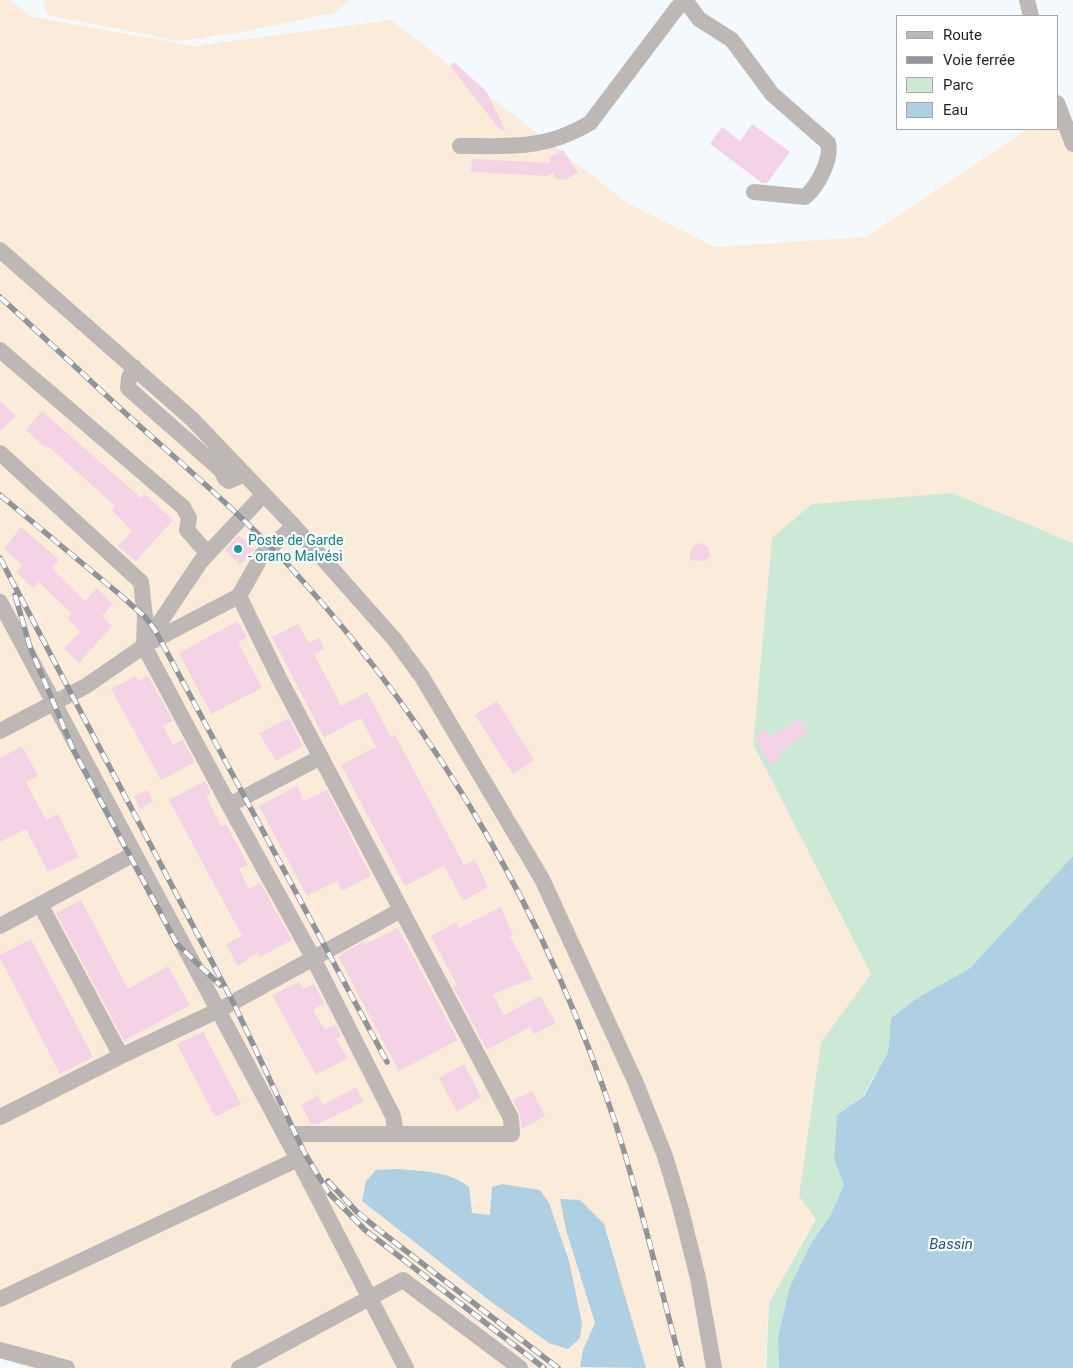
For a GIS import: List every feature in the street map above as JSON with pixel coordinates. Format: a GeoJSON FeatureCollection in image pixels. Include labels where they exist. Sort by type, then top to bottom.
{"type":"FeatureCollection","features":[{"type":"Feature","properties":{"kind":"street"},"geometry":{"type":"LineString","coordinates":[[460,146],[528,146],[575,132],[590,123],[677,8],[686,0],[699,19],[732,40],[772,94],[828,143],[830,152],[813,190],[805,197],[754,192]]}},
{"type":"Feature","properties":{"kind":"street"},"geometry":{"type":"LineString","coordinates":[[1027,0],[1031,15]]}},
{"type":"Feature","properties":{"kind":"street"},"geometry":{"type":"LineString","coordinates":[[1058,106],[1073,144]]}},
{"type":"Feature","properties":{"kind":"street"},"geometry":{"type":"LineString","coordinates":[[0,250],[192,419],[294,526],[394,639],[422,677],[542,879],[620,1047],[665,1156],[680,1206],[698,1278],[714,1368]]}},
{"type":"Feature","properties":{"kind":"street"},"geometry":{"type":"LineString","coordinates":[[0,350],[183,506],[189,518],[187,530],[208,554]]}},
{"type":"Feature","properties":{"kind":"street"},"geometry":{"type":"LineString","coordinates":[[0,453],[141,582],[145,617],[144,646],[313,958],[393,1116],[396,1134]]}},
{"type":"Feature","properties":{"kind":"street"},"geometry":{"type":"LineString","coordinates":[[144,646],[208,554],[264,494]]}},
{"type":"Feature","properties":{"kind":"street"},"geometry":{"type":"LineString","coordinates":[[0,731],[86,686],[144,646],[239,596],[262,555],[294,526]]}},
{"type":"Feature","properties":{"kind":"street"},"geometry":{"type":"LineString","coordinates":[[239,596],[320,757],[511,1118],[512,1134],[295,1134],[287,1139]]}},
{"type":"Feature","properties":{"kind":"street"},"geometry":{"type":"LineString","coordinates":[[0,602],[219,1010],[406,1368]]}},
{"type":"Feature","properties":{"kind":"street"},"geometry":{"type":"LineString","coordinates":[[229,805],[320,757]]}},
{"type":"Feature","properties":{"kind":"street"},"geometry":{"type":"LineString","coordinates":[[0,926],[134,854]]}},
{"type":"Feature","properties":{"kind":"street"},"geometry":{"type":"LineString","coordinates":[[40,904],[121,1056]]}},
{"type":"Feature","properties":{"kind":"street"},"geometry":{"type":"LineString","coordinates":[[0,1117],[121,1056],[219,1010],[402,910]]}},
{"type":"Feature","properties":{"kind":"street"},"geometry":{"type":"LineString","coordinates":[[0,1299],[298,1160]]}},
{"type":"Feature","properties":{"kind":"street"},"geometry":{"type":"LineString","coordinates":[[240,1368],[403,1280],[520,1368]]}},
{"type":"Feature","properties":{"kind":"street"},"geometry":{"type":"LineString","coordinates":[[0,1350],[67,1368]]}},
{"type":"Feature","properties":{"kind":"shaded area"},"geometry":{"type":"Polygon","coordinates":[[[0,0],[9,0],[32,17],[194,46],[391,20],[629,204],[715,247],[866,237],[1026,130],[1058,130],[1058,115],[1073,139],[1073,543],[953,493],[772,539],[753,744],[871,974],[821,1043],[816,1218],[769,1303],[765,1368],[32,1368],[0,1359],[0,0]]]}},
{"type":"Feature","properties":{"kind":"shaded area"},"geometry":{"type":"Polygon","coordinates":[[[45,0],[352,0],[333,13],[236,33],[178,41],[48,15],[43,6],[45,0]]]}},
{"type":"Feature","properties":{"kind":"green space"},"geometry":{"type":"Polygon","coordinates":[[[953,493],[1073,543],[1073,856],[970,968],[917,998],[891,1018],[888,1052],[863,1096],[837,1115],[834,1159],[844,1185],[830,1216],[812,1242],[778,1337],[779,1368],[766,1368],[769,1303],[816,1219],[799,1196],[821,1042],[871,974],[753,744],[772,538],[812,504],[953,493]]]}},
{"type":"Feature","properties":{"kind":"water","name":"Bassin"},"geometry":{"type":"Polygon","coordinates":[[[1073,856],[1073,1368],[779,1368],[778,1337],[790,1287],[812,1242],[830,1216],[844,1185],[834,1159],[837,1115],[864,1096],[888,1052],[891,1018],[917,998],[970,968],[1073,856]]]}},
{"type":"Feature","properties":{"kind":"water"},"geometry":{"type":"Polygon","coordinates":[[[398,1169],[435,1173],[461,1181],[469,1187],[472,1213],[490,1215],[492,1187],[502,1184],[540,1190],[549,1203],[569,1261],[582,1323],[580,1338],[568,1349],[549,1343],[490,1301],[362,1201],[366,1181],[376,1170],[398,1169]]]}},
{"type":"Feature","properties":{"kind":"water"},"geometry":{"type":"Polygon","coordinates":[[[560,1199],[580,1200],[604,1224],[646,1368],[580,1367],[583,1350],[595,1323],[566,1230],[560,1199]]]}},
{"type":"Feature","properties":{"kind":"building"},"geometry":{"type":"Polygon","coordinates":[[[454,62],[486,91],[505,129],[501,131],[450,66],[454,62]]]}},
{"type":"Feature","properties":{"kind":"building"},"geometry":{"type":"Polygon","coordinates":[[[752,124],[790,152],[767,183],[762,183],[710,144],[722,127],[740,141],[752,124]]]}},
{"type":"Feature","properties":{"kind":"building"},"geometry":{"type":"Polygon","coordinates":[[[563,150],[578,173],[564,180],[556,179],[553,173],[548,176],[471,172],[472,159],[551,163],[549,157],[563,150]]]}},
{"type":"Feature","properties":{"kind":"building"},"geometry":{"type":"Polygon","coordinates":[[[0,401],[16,416],[0,431],[0,401]]]}},
{"type":"Feature","properties":{"kind":"building"},"geometry":{"type":"Polygon","coordinates":[[[42,411],[141,498],[145,494],[173,520],[136,561],[118,546],[132,531],[112,510],[115,506],[48,446],[46,448],[26,430],[42,411]]]}},
{"type":"Feature","properties":{"kind":"building"},"geometry":{"type":"Polygon","coordinates":[[[21,527],[59,560],[52,568],[85,601],[97,588],[113,604],[102,616],[112,626],[79,663],[64,649],[80,631],[67,618],[72,614],[39,582],[33,588],[16,572],[23,566],[4,549],[21,527]]]}},
{"type":"Feature","properties":{"kind":"building","name":"Poste de Garde - orano Malvési"},"geometry":{"type":"Polygon","coordinates":[[[239,535],[254,550],[240,565],[225,550],[239,535]]]}},
{"type":"Feature","properties":{"kind":"building"},"geometry":{"type":"Polygon","coordinates":[[[701,543],[708,547],[710,556],[705,561],[690,560],[690,551],[696,544],[701,543]]]}},
{"type":"Feature","properties":{"kind":"building"},"geometry":{"type":"Polygon","coordinates":[[[238,621],[247,638],[238,642],[262,688],[211,714],[179,653],[238,621]]]}},
{"type":"Feature","properties":{"kind":"building"},"geometry":{"type":"Polygon","coordinates":[[[298,624],[309,643],[319,638],[325,649],[314,654],[341,706],[367,692],[391,737],[395,735],[464,865],[475,860],[488,887],[463,901],[444,866],[405,886],[341,765],[376,747],[361,718],[324,737],[272,637],[298,624]]]}},
{"type":"Feature","properties":{"kind":"building"},"geometry":{"type":"Polygon","coordinates":[[[136,676],[139,680],[148,676],[173,721],[163,726],[173,745],[183,740],[195,762],[161,780],[111,689],[136,676]]]}},
{"type":"Feature","properties":{"kind":"building"},"geometry":{"type":"Polygon","coordinates":[[[497,701],[534,760],[513,774],[475,715],[497,701]]]}},
{"type":"Feature","properties":{"kind":"building"},"geometry":{"type":"Polygon","coordinates":[[[289,718],[303,746],[276,761],[259,733],[289,718]]]}},
{"type":"Feature","properties":{"kind":"building"},"geometry":{"type":"Polygon","coordinates":[[[799,718],[808,733],[778,752],[782,757],[770,765],[754,737],[766,730],[770,737],[799,718]]]}},
{"type":"Feature","properties":{"kind":"building"},"geometry":{"type":"Polygon","coordinates":[[[22,746],[38,776],[26,782],[46,820],[58,814],[79,857],[48,872],[26,829],[0,842],[0,758],[22,746]]]}},
{"type":"Feature","properties":{"kind":"building"},"geometry":{"type":"Polygon","coordinates":[[[205,781],[211,793],[206,796],[221,826],[226,824],[248,865],[239,869],[249,889],[260,883],[292,940],[260,957],[258,952],[238,966],[226,944],[242,936],[169,800],[205,781]]]}},
{"type":"Feature","properties":{"kind":"building"},"geometry":{"type":"Polygon","coordinates":[[[297,786],[304,801],[327,790],[371,876],[342,891],[337,881],[307,896],[259,806],[297,786]]]}},
{"type":"Feature","properties":{"kind":"building"},"geometry":{"type":"Polygon","coordinates":[[[148,790],[153,802],[140,809],[134,796],[148,790]]]}},
{"type":"Feature","properties":{"kind":"building"},"geometry":{"type":"Polygon","coordinates":[[[81,900],[128,989],[168,966],[190,1005],[124,1041],[56,913],[81,900]]]}},
{"type":"Feature","properties":{"kind":"building"},"geometry":{"type":"Polygon","coordinates":[[[501,907],[513,935],[510,936],[533,979],[493,994],[504,1015],[540,996],[556,1023],[534,1034],[530,1027],[487,1050],[453,987],[457,985],[431,936],[456,922],[459,928],[501,907]]]}},
{"type":"Feature","properties":{"kind":"building"},"geometry":{"type":"Polygon","coordinates":[[[398,928],[458,1040],[399,1071],[338,956],[363,942],[364,945],[398,928]]]}},
{"type":"Feature","properties":{"kind":"building"},"geometry":{"type":"Polygon","coordinates":[[[31,939],[93,1057],[60,1074],[0,958],[0,955],[31,939]]]}},
{"type":"Feature","properties":{"kind":"building"},"geometry":{"type":"Polygon","coordinates":[[[299,982],[303,989],[314,984],[324,1003],[313,1010],[325,1030],[335,1024],[341,1036],[336,1039],[348,1058],[316,1075],[272,995],[299,982]]]}},
{"type":"Feature","properties":{"kind":"building"},"geometry":{"type":"Polygon","coordinates":[[[203,1032],[241,1104],[215,1117],[177,1044],[203,1032]]]}},
{"type":"Feature","properties":{"kind":"building"},"geometry":{"type":"Polygon","coordinates":[[[464,1064],[481,1097],[457,1112],[439,1078],[464,1064]]]}},
{"type":"Feature","properties":{"kind":"building"},"geometry":{"type":"Polygon","coordinates":[[[356,1087],[363,1102],[318,1124],[311,1124],[301,1105],[318,1095],[323,1105],[356,1087]]]}},
{"type":"Feature","properties":{"kind":"building"},"geometry":{"type":"Polygon","coordinates":[[[532,1091],[545,1116],[522,1129],[520,1114],[513,1100],[532,1091]]]}},
{"type":"Feature","properties":{"kind":"railway"},"geometry":{"type":"LineString","coordinates":[[0,297],[219,497],[281,557],[352,638],[400,701],[445,766],[486,834],[524,903],[558,974],[588,1047],[624,1152],[682,1368]]}},
{"type":"Feature","properties":{"kind":"railway"},"geometry":{"type":"LineString","coordinates":[[0,495],[118,593],[145,617],[155,630],[387,1062]]}},
{"type":"Feature","properties":{"kind":"railway"},"geometry":{"type":"LineString","coordinates":[[0,558],[233,1002],[304,1152],[328,1192],[365,1230],[544,1368]]}},
{"type":"Feature","properties":{"kind":"railway"},"geometry":{"type":"LineString","coordinates":[[15,595],[30,647],[73,749],[177,944],[220,985]]}},
{"type":"Feature","properties":{"kind":"railway"},"geometry":{"type":"LineString","coordinates":[[328,1181],[356,1211],[384,1234],[558,1368]]}},
{"type":"Feature","properties":{"kind":"place","name":"Poste de Garde - orano Malvési"},"geometry":{"type":"Point","coordinates":[238,549]}}]}
